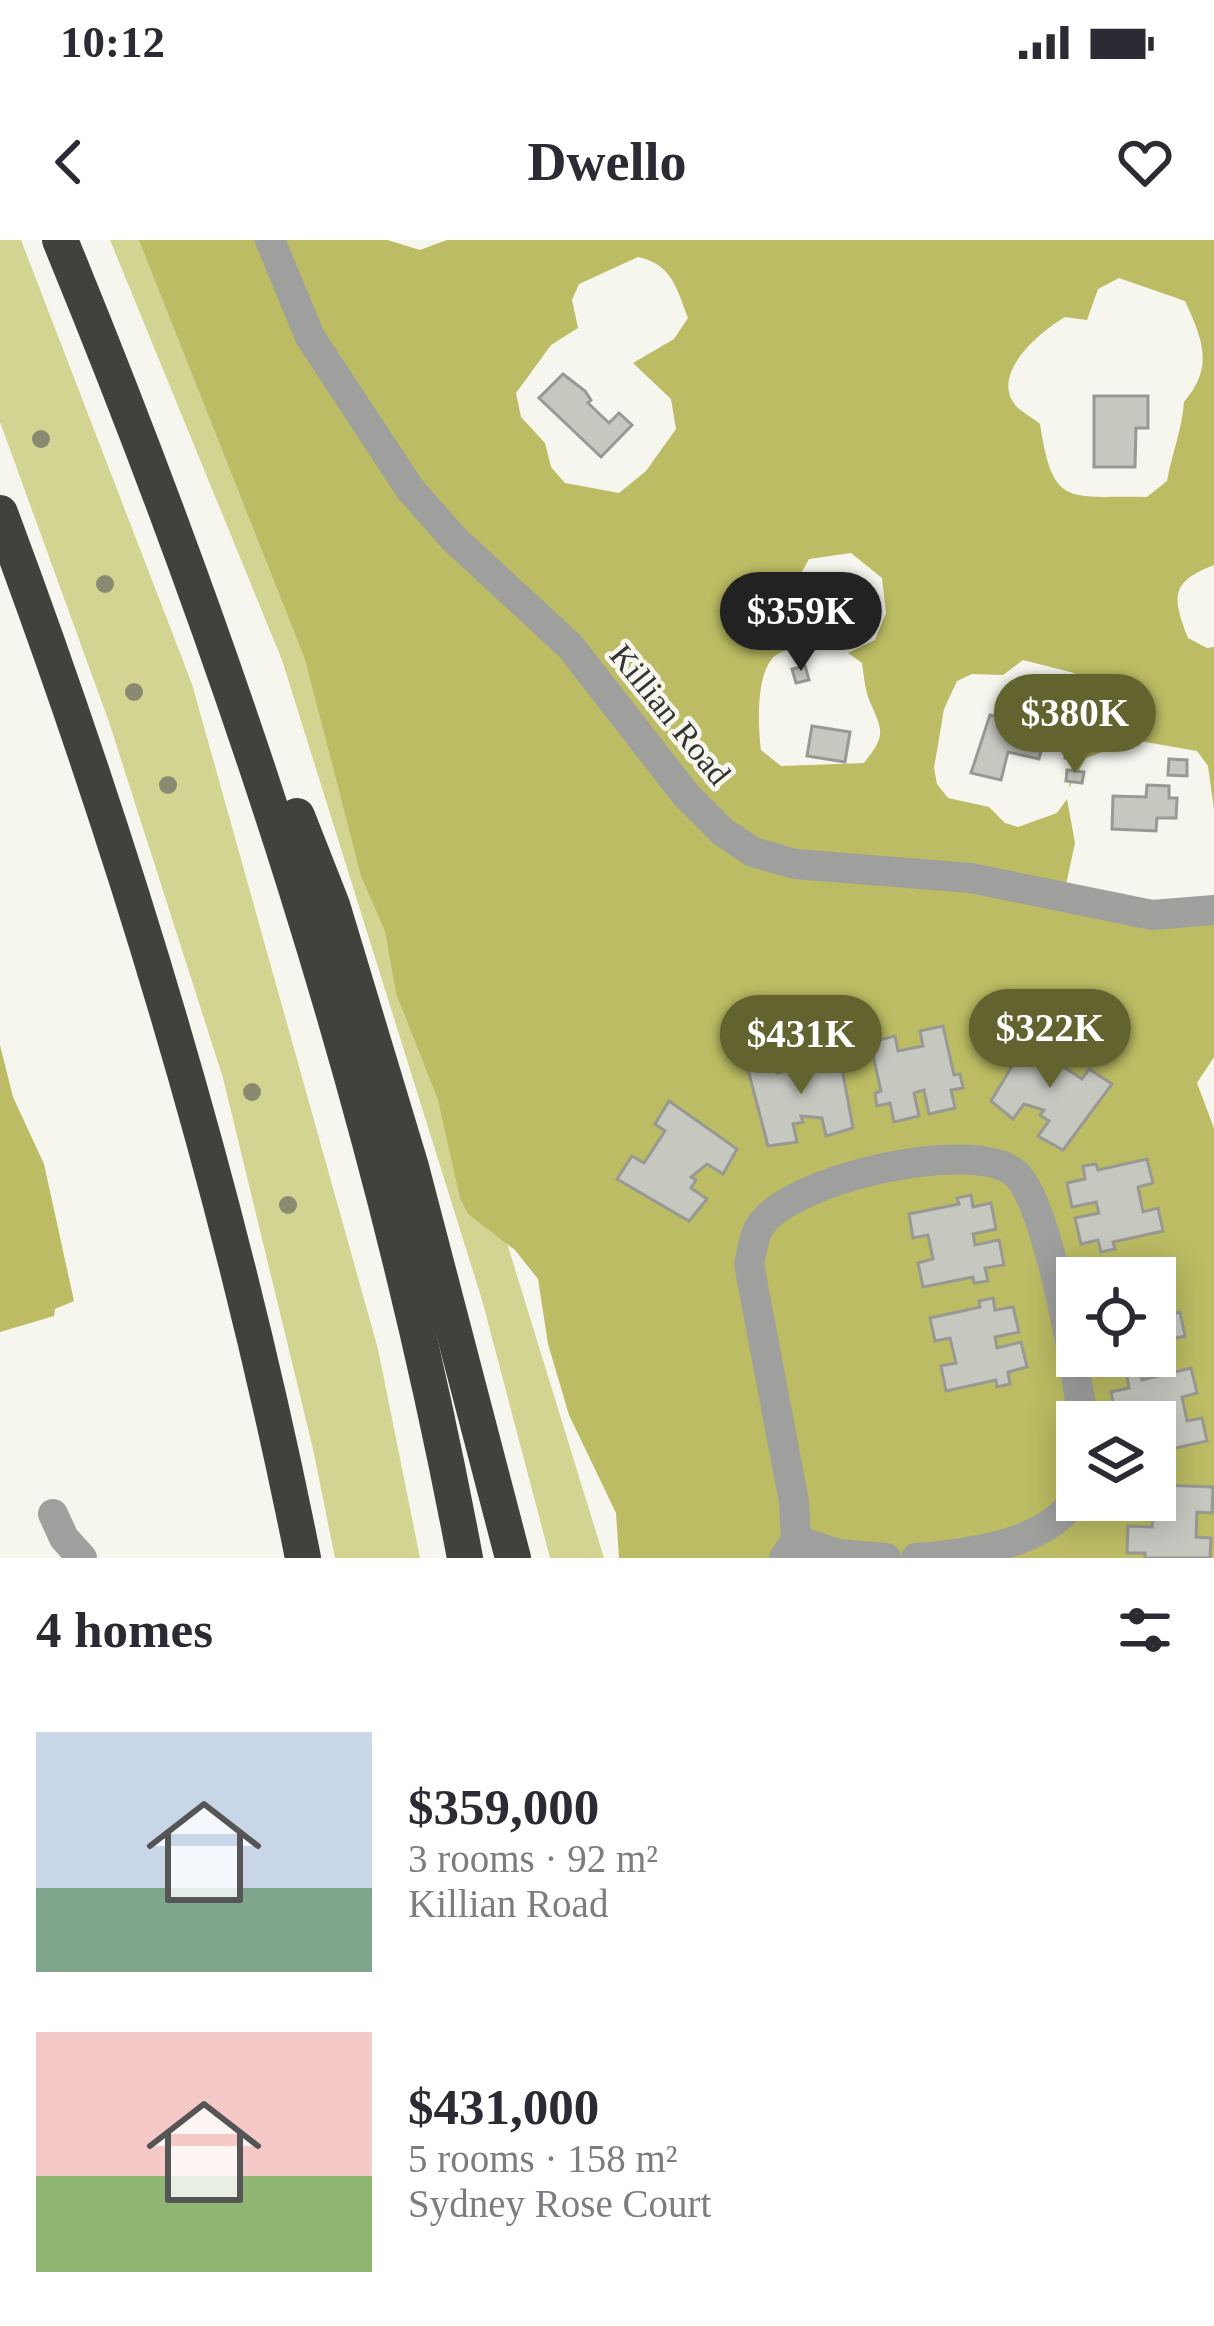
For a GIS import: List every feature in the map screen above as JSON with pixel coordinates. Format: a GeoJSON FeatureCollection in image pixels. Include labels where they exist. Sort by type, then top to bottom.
{"type":"FeatureCollection","features":[{"type":"Feature","properties":{"kind":"highway"},"geometry":{"type":"LineString","coordinates":[[60,240],[154,475],[279,831],[355,1085],[419,1344],[465,1558]]}},
{"type":"Feature","properties":{"kind":"highway"},"geometry":{"type":"LineString","coordinates":[[0,513],[68,702],[170,1020],[239,1278],[303,1558]]}},
{"type":"Feature","properties":{"kind":"highway"},"geometry":{"type":"LineString","coordinates":[[222,662],[264,743],[332,905],[411,1167],[513,1558]]}},
{"type":"Feature","properties":{"kind":"highway"},"geometry":{"type":"LineString","coordinates":[[290,1496],[290,1558]]}},
{"type":"Feature","properties":{"kind":"street","name":"Killian Road"},"geometry":{"type":"LineString","coordinates":[[270,240],[310,338],[410,489],[454,539],[570,646],[686,795],[723,832],[753,852],[795,864],[971,878],[1152,915],[1214,910]]}},
{"type":"Feature","properties":{"kind":"street"},"geometry":{"type":"LineString","coordinates":[[886,1558],[790,1549],[794,1502],[749,1264],[759,1226],[795,1196],[842,1178],[940,1160],[986,1160],[1012,1170],[1031,1190],[1051,1259],[1079,1401]]}},
{"type":"Feature","properties":{"kind":"street"},"geometry":{"type":"LineString","coordinates":[[51,1558],[55,1552],[53,1514],[64,1538],[82,1558]]}},
{"type":"Feature","properties":{"kind":"street"},"geometry":{"type":"LineString","coordinates":[[916,1558],[1009,1542],[1048,1527],[1056,1519]]}},
{"type":"Feature","properties":{"kind":"green space"},"geometry":{"type":"Polygon","coordinates":[[[0,240],[21,240],[192,684],[378,1349],[420,1558],[335,1558],[223,1078],[109,722],[0,422],[0,240]]]}},
{"type":"Feature","properties":{"kind":"green space"},"geometry":{"type":"Polygon","coordinates":[[[110,240],[175,240],[309,600],[604,1558],[550,1558],[482,1300],[282,660],[110,240]]]}},
{"type":"Feature","properties":{"kind":"shaded area"},"geometry":{"type":"Polygon","coordinates":[[[139,240],[387,240],[420,250],[447,240],[1214,240],[1214,565],[1182,585],[1178,601],[1188,638],[1214,647],[1214,809],[1208,766],[1197,751],[1134,740],[1086,758],[1069,788],[1088,698],[1074,673],[1023,660],[1003,675],[972,674],[957,681],[944,709],[934,768],[937,784],[948,798],[989,807],[1005,823],[1018,827],[1057,813],[1067,799],[1075,843],[1065,889],[1074,895],[1214,906],[1214,1057],[1197,1083],[1214,1128],[1214,1558],[619,1558],[616,1513],[569,1415],[548,1344],[538,1279],[515,1250],[468,1214],[460,1198],[438,1100],[396,993],[385,931],[361,876],[305,659],[139,240]],[[638,257],[579,284],[572,300],[578,328],[551,345],[516,393],[521,417],[545,443],[551,467],[565,483],[619,493],[646,471],[676,429],[671,399],[633,363],[674,339],[688,318],[672,279],[659,265],[638,257]],[[1119,278],[1098,289],[1087,320],[1065,317],[1044,332],[1022,354],[1009,380],[1015,405],[1040,424],[1051,471],[1059,484],[1082,496],[1147,497],[1167,481],[1184,402],[1202,365],[1201,341],[1185,301],[1119,278]],[[851,553],[809,559],[792,603],[808,646],[778,654],[766,669],[759,704],[761,750],[781,766],[864,763],[879,739],[862,663],[848,653],[875,640],[886,613],[882,578],[851,553]]]}},
{"type":"Feature","properties":{"kind":"shaded area"},"geometry":{"type":"Polygon","coordinates":[[[0,1045],[13,1097],[44,1164],[74,1301],[55,1309],[54,1316],[0,1332],[0,1045]]]}},
{"type":"Feature","properties":{"kind":"building"},"geometry":{"type":"Polygon","coordinates":[[[563,374],[585,391],[591,400],[588,403],[609,423],[619,413],[632,425],[601,457],[539,398],[563,374]]]}},
{"type":"Feature","properties":{"kind":"building"},"geometry":{"type":"Polygon","coordinates":[[[1094,396],[1148,396],[1148,428],[1136,428],[1135,467],[1094,467],[1094,396]]]}},
{"type":"Feature","properties":{"kind":"building"},"geometry":{"type":"Polygon","coordinates":[[[805,666],[809,680],[796,683],[792,669],[805,666]]]}},
{"type":"Feature","properties":{"kind":"building"},"geometry":{"type":"Polygon","coordinates":[[[990,715],[1046,729],[1039,759],[1008,752],[1001,780],[971,773],[990,715]]]}},
{"type":"Feature","properties":{"kind":"building"},"geometry":{"type":"Polygon","coordinates":[[[812,726],[850,732],[845,762],[807,756],[812,726]]]}},
{"type":"Feature","properties":{"kind":"building"},"geometry":{"type":"Polygon","coordinates":[[[1070,739],[1084,743],[1080,761],[1065,758],[1070,739]]]}},
{"type":"Feature","properties":{"kind":"building"},"geometry":{"type":"Polygon","coordinates":[[[1169,759],[1187,760],[1187,776],[1168,775],[1169,759]]]}},
{"type":"Feature","properties":{"kind":"building"},"geometry":{"type":"Polygon","coordinates":[[[1067,770],[1084,772],[1082,783],[1066,781],[1067,770]]]}},
{"type":"Feature","properties":{"kind":"building"},"geometry":{"type":"Polygon","coordinates":[[[1147,785],[1169,786],[1169,798],[1177,798],[1176,818],[1157,818],[1156,831],[1112,829],[1113,796],[1146,797],[1147,785]]]}},
{"type":"Feature","properties":{"kind":"building"},"geometry":{"type":"Polygon","coordinates":[[[943,1026],[954,1075],[960,1074],[963,1088],[951,1090],[955,1108],[929,1114],[924,1090],[914,1093],[919,1116],[894,1122],[890,1103],[877,1106],[875,1093],[881,1091],[870,1042],[895,1036],[898,1051],[923,1046],[920,1031],[943,1026]]]}},
{"type":"Feature","properties":{"kind":"building"},"geometry":{"type":"Polygon","coordinates":[[[1034,1030],[1057,1046],[1050,1058],[1082,1079],[1089,1069],[1112,1084],[1063,1150],[1038,1136],[1049,1121],[1040,1115],[1044,1110],[1024,1104],[1013,1119],[991,1101],[1034,1030]]]}},
{"type":"Feature","properties":{"kind":"building"},"geometry":{"type":"Polygon","coordinates":[[[838,1047],[853,1128],[826,1136],[822,1118],[801,1116],[803,1122],[793,1124],[797,1142],[768,1146],[747,1066],[774,1060],[777,1073],[815,1065],[812,1053],[838,1047]]]}},
{"type":"Feature","properties":{"kind":"building"},"geometry":{"type":"Polygon","coordinates":[[[669,1101],[737,1149],[723,1174],[707,1164],[691,1177],[696,1180],[691,1188],[707,1199],[689,1221],[617,1179],[632,1156],[644,1163],[665,1131],[655,1124],[669,1101]]]}},
{"type":"Feature","properties":{"kind":"building"},"geometry":{"type":"Polygon","coordinates":[[[1147,1159],[1153,1183],[1138,1187],[1143,1212],[1158,1208],[1163,1231],[1113,1242],[1115,1249],[1101,1252],[1098,1240],[1081,1244],[1075,1218],[1099,1213],[1096,1202],[1072,1207],[1067,1183],[1085,1179],[1083,1166],[1096,1164],[1098,1170],[1147,1159]]]}},
{"type":"Feature","properties":{"kind":"building"},"geometry":{"type":"Polygon","coordinates":[[[971,1195],[973,1207],[991,1203],[996,1229],[973,1234],[975,1245],[999,1240],[1004,1265],[985,1268],[988,1281],[974,1283],[973,1277],[923,1287],[918,1263],[933,1259],[928,1235],[913,1238],[909,1214],[959,1204],[957,1198],[971,1195]]]}},
{"type":"Feature","properties":{"kind":"building"},"geometry":{"type":"Polygon","coordinates":[[[993,1298],[995,1310],[1013,1307],[1019,1332],[995,1337],[997,1348],[1021,1342],[1027,1367],[1008,1372],[1010,1384],[997,1387],[996,1380],[946,1391],[941,1366],[956,1363],[950,1338],[935,1341],[930,1318],[980,1307],[979,1301],[993,1298]]]}},
{"type":"Feature","properties":{"kind":"building"},"geometry":{"type":"Polygon","coordinates":[[[1180,1312],[1185,1336],[1176,1338],[1176,1313],[1180,1312]]]}},
{"type":"Feature","properties":{"kind":"building"},"geometry":{"type":"Polygon","coordinates":[[[1191,1368],[1197,1393],[1182,1397],[1187,1421],[1202,1418],[1207,1441],[1176,1448],[1176,1401],[1113,1401],[1111,1392],[1129,1388],[1127,1377],[1176,1377],[1176,1372],[1191,1368]]]}},
{"type":"Feature","properties":{"kind":"building"},"geometry":{"type":"Polygon","coordinates":[[[1176,1486],[1213,1487],[1212,1513],[1197,1512],[1196,1537],[1211,1538],[1210,1558],[1145,1558],[1145,1553],[1127,1553],[1128,1526],[1152,1527],[1153,1521],[1176,1521],[1176,1486]]]}}]}
